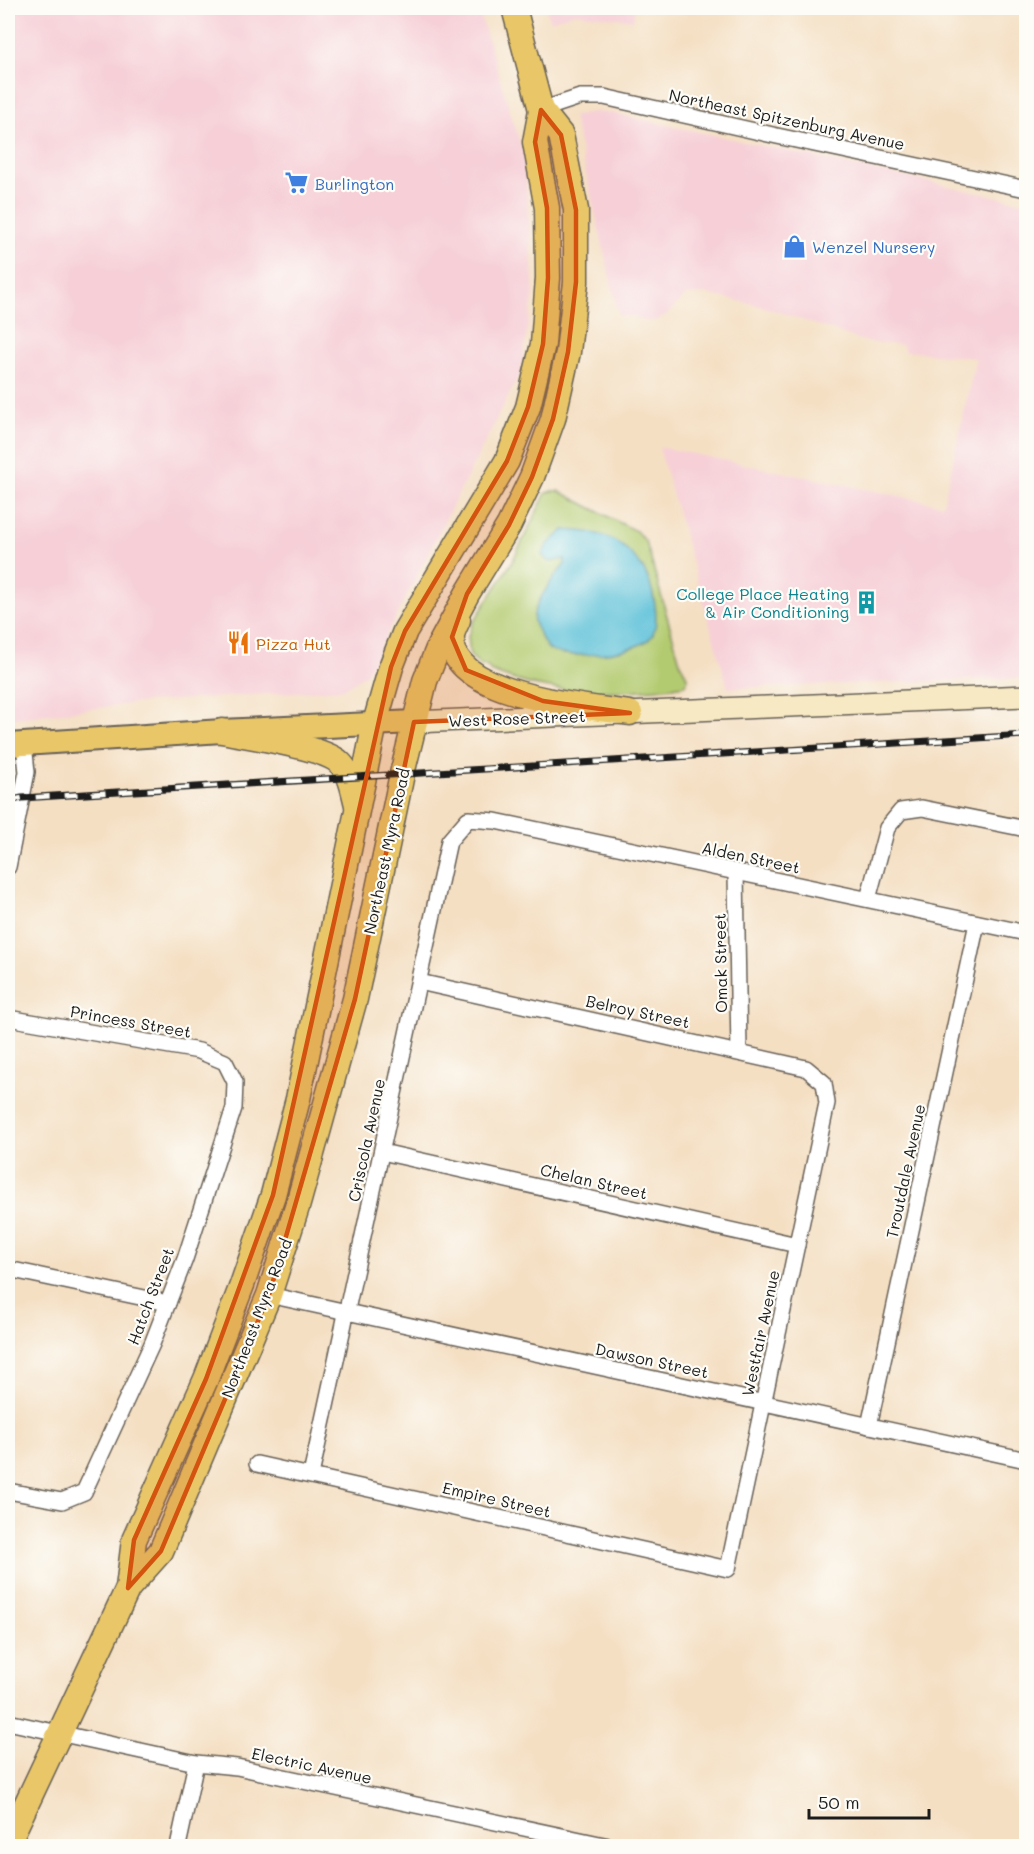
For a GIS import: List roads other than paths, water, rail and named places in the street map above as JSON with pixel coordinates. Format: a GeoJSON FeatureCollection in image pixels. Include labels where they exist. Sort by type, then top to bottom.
{"type":"FeatureCollection","features":[{"type":"Feature","properties":{"kind":"highway","name":"Northeast Myra Road"},"geometry":{"type":"LineString","coordinates":[[8,1843],[128,1588],[161,1551],[269,1295],[298,1204],[355,999],[424,681],[439,646],[467,594],[509,525],[532,477],[553,419],[568,352],[576,282],[576,210],[561,135],[541,110],[514,8]]}},
{"type":"Feature","properties":{"kind":"highway","name":"Northeast Myra Road"},"geometry":{"type":"LineString","coordinates":[[128,1588],[134,1540],[206,1379],[273,1195],[298,1099],[375,723],[391,667],[405,631],[507,460],[528,407],[543,344],[549,278],[547,208],[535,142],[541,110]]}},
{"type":"Feature","properties":{"kind":"highway"},"geometry":{"type":"LineString","coordinates":[[467,594],[452,637],[456,654],[466,670],[490,683],[543,701],[630,713]]}},
{"type":"Feature","properties":{"kind":"highway"},"geometry":{"type":"LineString","coordinates":[[222,731],[310,749],[339,761],[350,777],[358,807]]}},
{"type":"Feature","properties":{"kind":"main road","name":"West Rose Street"},"geometry":{"type":"LineString","coordinates":[[16,745],[375,723],[1026,696]]}},
{"type":"Feature","properties":{"kind":"street","name":"Northeast Spitzenburg Avenue"},"geometry":{"type":"LineString","coordinates":[[541,110],[580,97],[604,97],[1026,189]]}},
{"type":"Feature","properties":{"kind":"street"},"geometry":{"type":"LineString","coordinates":[[8,867],[27,772],[16,745]]}},
{"type":"Feature","properties":{"kind":"street"},"geometry":{"type":"LineString","coordinates":[[868,899],[887,828],[901,811],[922,808],[1026,829]]}},
{"type":"Feature","properties":{"kind":"street","name":"Alden Street"},"geometry":{"type":"LineString","coordinates":[[468,819],[495,820],[1026,933]]}},
{"type":"Feature","properties":{"kind":"street","name":"Criscola Avenue"},"geometry":{"type":"LineString","coordinates":[[311,1475],[449,841],[468,819]]}},
{"type":"Feature","properties":{"kind":"street","name":"Omak Street"},"geometry":{"type":"LineString","coordinates":[[736,873],[739,1052]]}},
{"type":"Feature","properties":{"kind":"street","name":"Troutdale Avenue"},"geometry":{"type":"LineString","coordinates":[[869,1426],[977,923]]}},
{"type":"Feature","properties":{"kind":"street","name":"Belroy Street"},"geometry":{"type":"LineString","coordinates":[[419,982],[806,1068],[824,1083],[827,1103]]}},
{"type":"Feature","properties":{"kind":"street","name":"Princess Street"},"geometry":{"type":"LineString","coordinates":[[8,1018],[199,1051],[225,1062],[235,1082]]}},
{"type":"Feature","properties":{"kind":"street","name":"Hatch Street"},"geometry":{"type":"LineString","coordinates":[[8,1491],[62,1501],[84,1492],[152,1344],[168,1303],[234,1108],[235,1082]]}},
{"type":"Feature","properties":{"kind":"street","name":"Westfair Avenue"},"geometry":{"type":"LineString","coordinates":[[728,1569],[827,1103]]}},
{"type":"Feature","properties":{"kind":"street","name":"Chelan Street"},"geometry":{"type":"LineString","coordinates":[[382,1152],[797,1245]]}},
{"type":"Feature","properties":{"kind":"street"},"geometry":{"type":"LineString","coordinates":[[8,1269],[168,1303]]}},
{"type":"Feature","properties":{"kind":"street","name":"Dawson Street"},"geometry":{"type":"LineString","coordinates":[[269,1295],[1026,1460]]}},
{"type":"Feature","properties":{"kind":"street","name":"Empire Street"},"geometry":{"type":"LineString","coordinates":[[257,1464],[728,1569]]}},
{"type":"Feature","properties":{"kind":"street","name":"Electric Avenue"},"geometry":{"type":"LineString","coordinates":[[8,1722],[195,1763],[237,1767],[609,1846]]}},
{"type":"Feature","properties":{"kind":"street"},"geometry":{"type":"LineString","coordinates":[[178,1846],[195,1763]]}},
{"type":"Feature","properties":{"kind":"water"},"geometry":{"type":"Polygon","coordinates":[[[564,530],[599,534],[617,542],[642,567],[652,591],[656,612],[654,630],[651,637],[644,643],[618,651],[586,655],[558,653],[545,645],[535,625],[534,614],[543,594],[565,564],[565,559],[549,562],[542,555],[547,545],[564,530]]]}},
{"type":"Feature","properties":{"kind":"railway"},"geometry":{"type":"LineString","coordinates":[[8,801],[22,798],[1026,735]]}},
{"type":"Feature","properties":{"kind":"place","name":"Burlington"},"geometry":{"type":"Point","coordinates":[297,183]}},
{"type":"Feature","properties":{"kind":"place","name":"Wenzel Nursery"},"geometry":{"type":"Point","coordinates":[794,246]}},
{"type":"Feature","properties":{"kind":"place","name":"College Place Heating & Air Conditioning"},"geometry":{"type":"Point","coordinates":[867,602]}},
{"type":"Feature","properties":{"kind":"place","name":"Pizza Hut"},"geometry":{"type":"Point","coordinates":[238,643]}}]}
